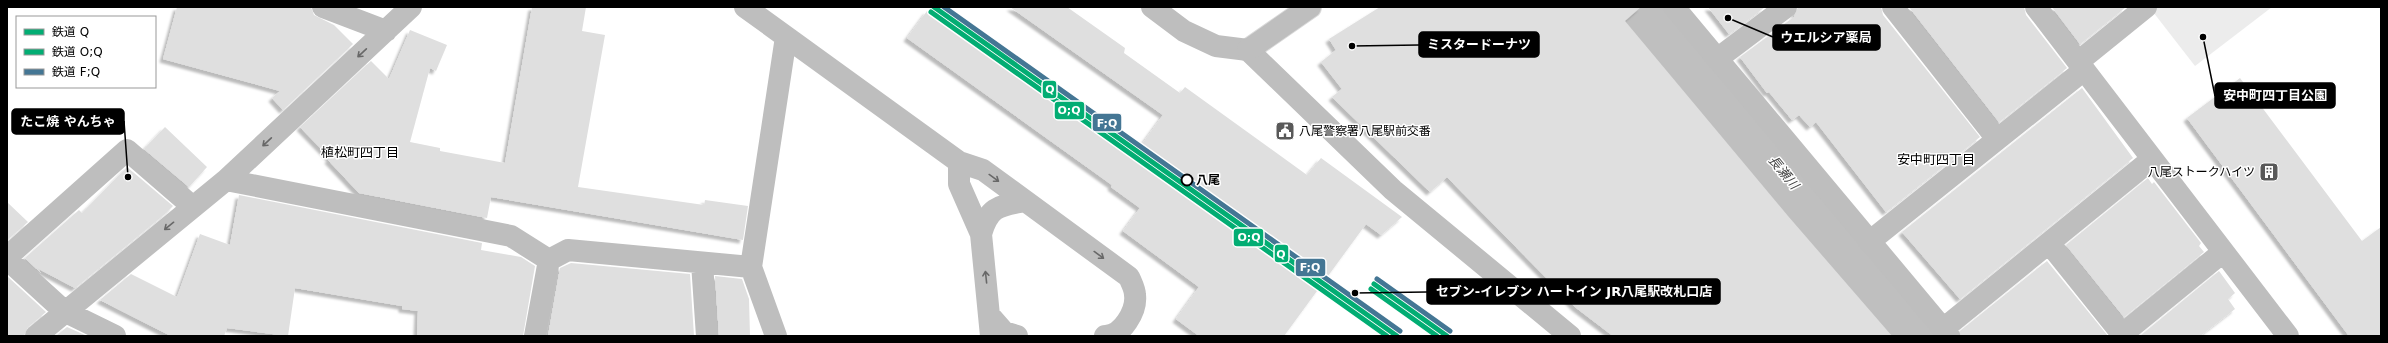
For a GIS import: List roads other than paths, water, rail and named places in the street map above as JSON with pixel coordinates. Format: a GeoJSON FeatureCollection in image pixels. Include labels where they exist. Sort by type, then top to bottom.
{"type":"FeatureCollection","features":[{"type":"Feature","properties":{"kind":"street"},"geometry":{"type":"LineString","coordinates":[[323,7],[386,31]]}},
{"type":"Feature","properties":{"kind":"street"},"geometry":{"type":"LineString","coordinates":[[36,336],[64,311],[226,180],[411,7]]}},
{"type":"Feature","properties":{"kind":"street"},"geometry":{"type":"LineString","coordinates":[[745,7],[959,162],[983,170],[1129,277],[1135,295],[1133,310],[1124,325],[1110,336],[1105,336]]}},
{"type":"Feature","properties":{"kind":"street"},"geometry":{"type":"LineString","coordinates":[[1152,7],[1184,31],[1216,46],[1248,50],[1393,190],[1570,336]]}},
{"type":"Feature","properties":{"kind":"street"},"geometry":{"type":"LineString","coordinates":[[1248,50],[1310,7]]}},
{"type":"Feature","properties":{"kind":"street"},"geometry":{"type":"LineString","coordinates":[[1674,7],[1869,242],[1946,332],[2049,243],[2152,159]]}},
{"type":"Feature","properties":{"kind":"street"},"geometry":{"type":"LineString","coordinates":[[1717,59],[1786,7]]}},
{"type":"Feature","properties":{"kind":"street"},"geometry":{"type":"LineString","coordinates":[[1893,7],[1996,140]]}},
{"type":"Feature","properties":{"kind":"street"},"geometry":{"type":"LineString","coordinates":[[2036,7],[2288,336]]}},
{"type":"Feature","properties":{"kind":"street"},"geometry":{"type":"LineString","coordinates":[[1869,242],[1996,140],[2146,7]]}},
{"type":"Feature","properties":{"kind":"street"},"geometry":{"type":"LineString","coordinates":[[776,336],[751,267],[786,37]]}},
{"type":"Feature","properties":{"kind":"street"},"geometry":{"type":"LineString","coordinates":[[115,336],[64,311],[7,258],[127,150],[193,207]]}},
{"type":"Feature","properties":{"kind":"street"},"geometry":{"type":"LineString","coordinates":[[959,162],[959,184],[982,234],[990,326],[1017,336]]}},
{"type":"Feature","properties":{"kind":"street"},"geometry":{"type":"LineString","coordinates":[[226,180],[511,236],[549,260]]}},
{"type":"Feature","properties":{"kind":"street"},"geometry":{"type":"LineString","coordinates":[[982,234],[986,219],[995,209],[1025,201]]}},
{"type":"Feature","properties":{"kind":"street"},"geometry":{"type":"LineString","coordinates":[[2049,243],[2121,335],[2223,252]]}},
{"type":"Feature","properties":{"kind":"street"},"geometry":{"type":"LineString","coordinates":[[549,260],[568,250],[751,267]]}},
{"type":"Feature","properties":{"kind":"street"},"geometry":{"type":"LineString","coordinates":[[535,336],[549,260]]}},
{"type":"Feature","properties":{"kind":"street"},"geometry":{"type":"LineString","coordinates":[[702,263],[706,336]]}},
{"type":"Feature","properties":{"kind":"waterway","name":"長瀬川"},"geometry":{"type":"LineString","coordinates":[[1647,7],[1921,336]]}},
{"type":"Feature","properties":{"kind":"rail line","name":"Q"},"geometry":{"type":"LineString","coordinates":[[934,7],[1397,336]]}},
{"type":"Feature","properties":{"kind":"rail line","name":"F;Q"},"geometry":{"type":"LineString","coordinates":[[944,7],[1400,331]]}},
{"type":"Feature","properties":{"kind":"rail line","name":"O;Q"},"geometry":{"type":"LineString","coordinates":[[931,12],[1387,336]]}},
{"type":"Feature","properties":{"kind":"rail line","name":"F;Q"},"geometry":{"type":"LineString","coordinates":[[1377,279],[1450,331]]}},
{"type":"Feature","properties":{"kind":"rail line","name":"Q"},"geometry":{"type":"LineString","coordinates":[[1374,284],[1447,336]]}},
{"type":"Feature","properties":{"kind":"rail line","name":"O;Q"},"geometry":{"type":"LineString","coordinates":[[1371,289],[1437,336]]}},
{"type":"Feature","properties":{"kind":"place","name":"ウエルシア薬局"},"geometry":{"type":"Point","coordinates":[1728,18]}},
{"type":"Feature","properties":{"kind":"place","name":"安中町四丁目公園"},"geometry":{"type":"Point","coordinates":[2203,37]}},
{"type":"Feature","properties":{"kind":"place","name":"ミスタードーナツ"},"geometry":{"type":"Point","coordinates":[1352,46]}},
{"type":"Feature","properties":{"kind":"place","name":"八尾警察署八尾駅前交番"},"geometry":{"type":"Point","coordinates":[1285,131]}},
{"type":"Feature","properties":{"kind":"place","name":"八尾ストークハイツ"},"geometry":{"type":"Point","coordinates":[2269,172]}},
{"type":"Feature","properties":{"kind":"place","name":"たこ焼 やんちゃ"},"geometry":{"type":"Point","coordinates":[128,177]}},
{"type":"Feature","properties":{"kind":"place","name":"八尾"},"geometry":{"type":"Point","coordinates":[1187,180]}},
{"type":"Feature","properties":{"kind":"place","name":"セブン-イレブン ハートイン JR八尾駅改札口店"},"geometry":{"type":"Point","coordinates":[1355,293]}},
{"type":"Feature","properties":{"kind":"district","name":"植松町四丁目"},"geometry":{"type":"Point","coordinates":[360,152]}},
{"type":"Feature","properties":{"kind":"district","name":"安中町四丁目"},"geometry":{"type":"Point","coordinates":[1936,159]}}]}
